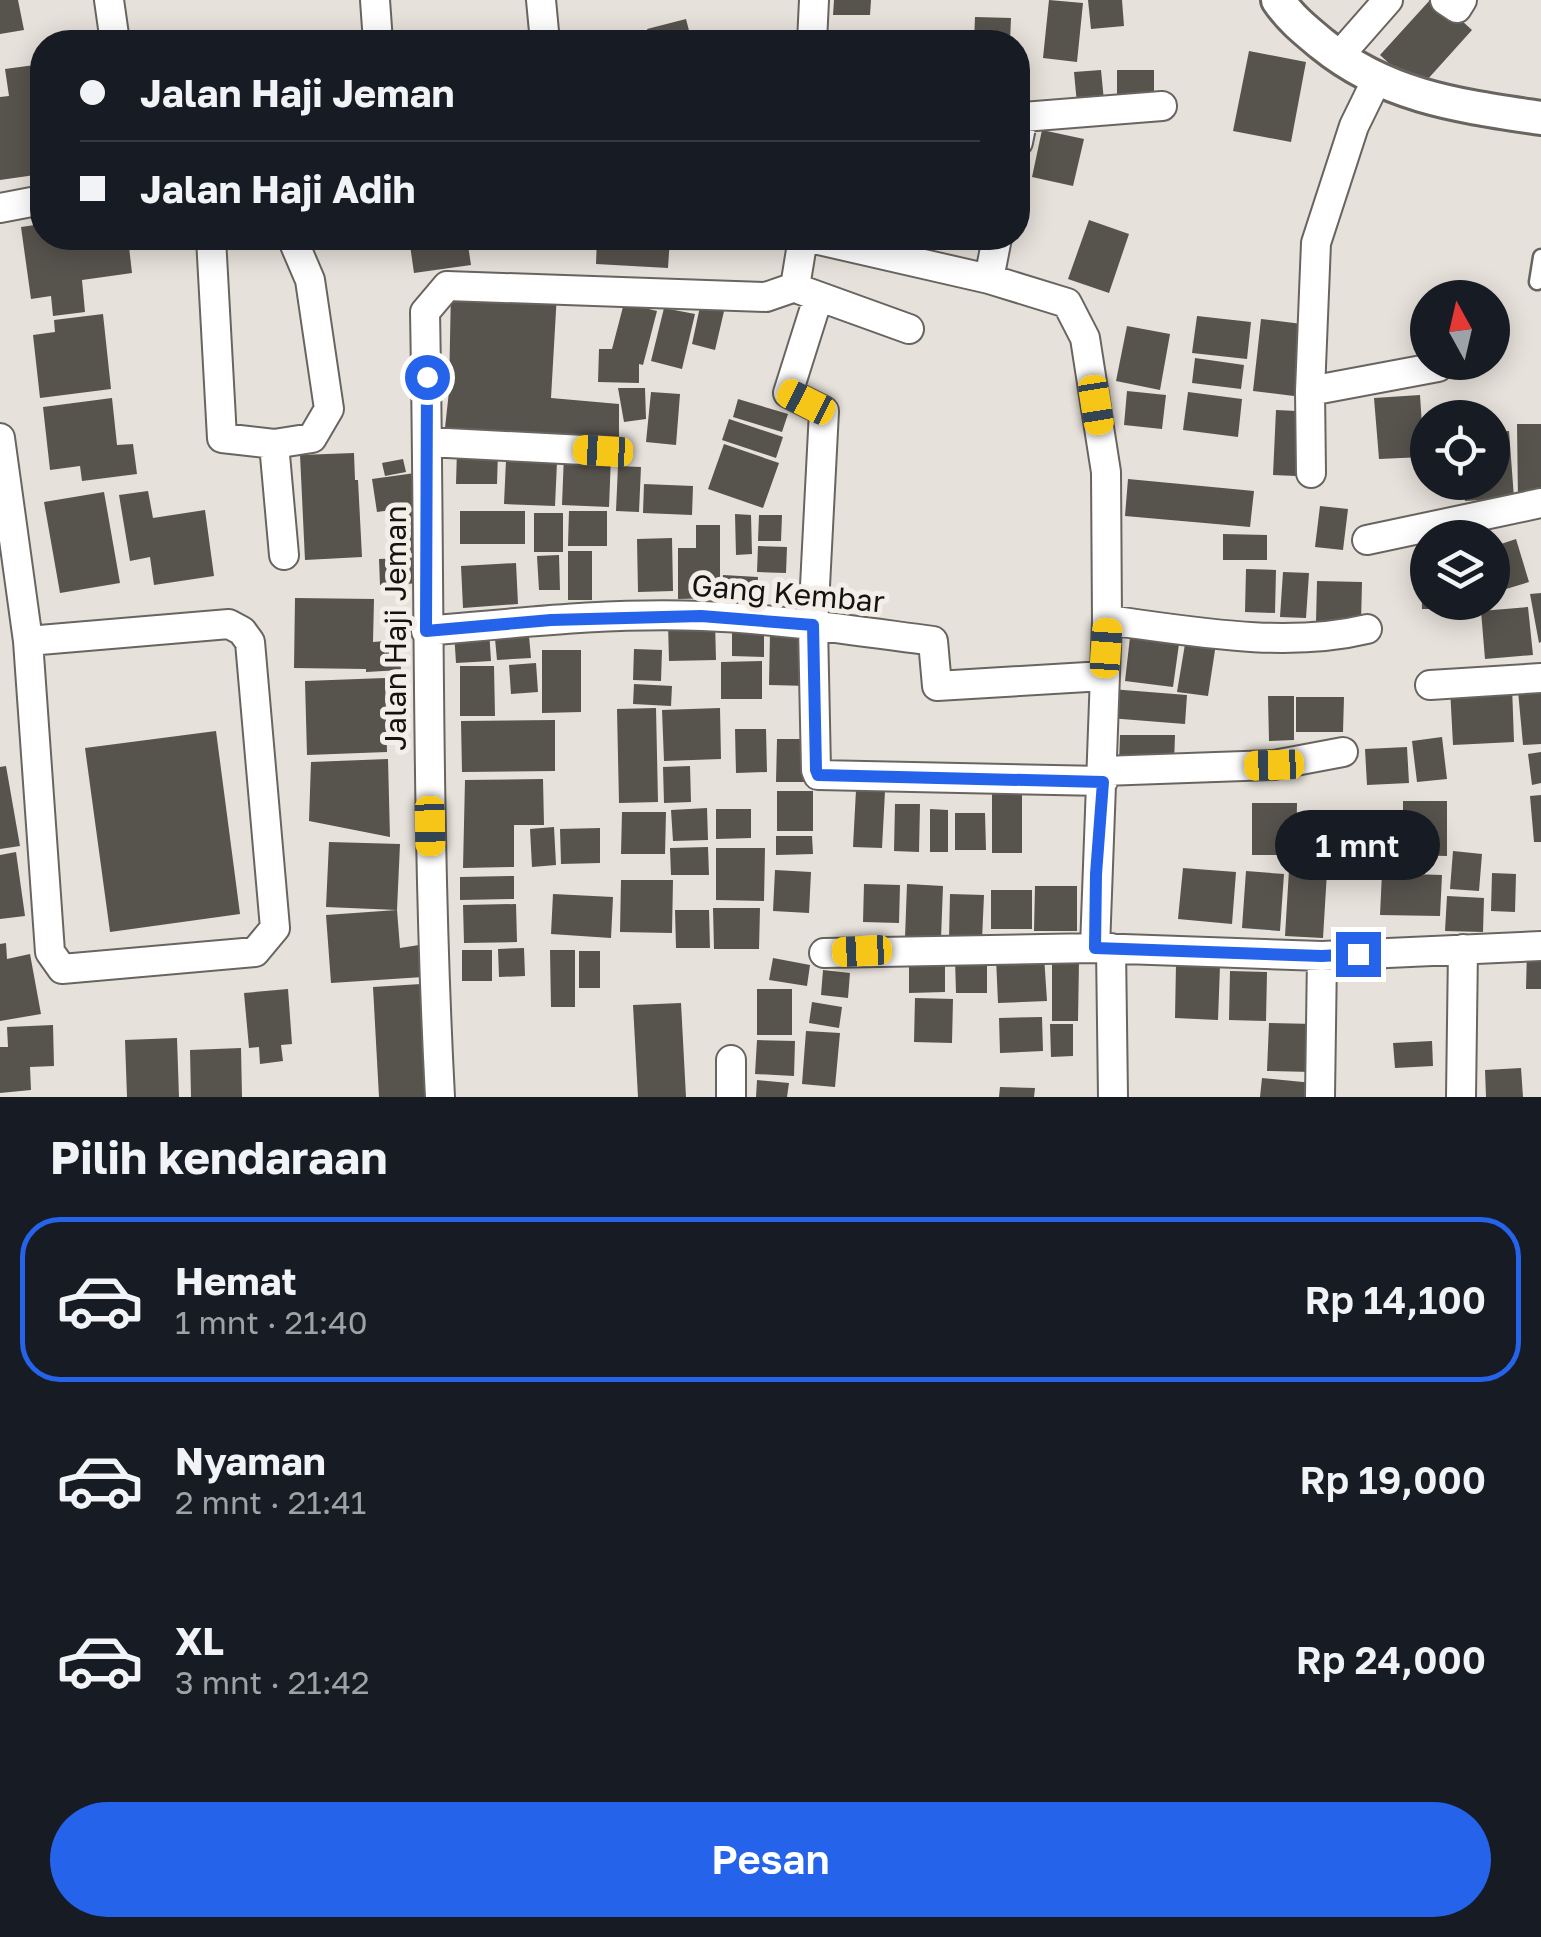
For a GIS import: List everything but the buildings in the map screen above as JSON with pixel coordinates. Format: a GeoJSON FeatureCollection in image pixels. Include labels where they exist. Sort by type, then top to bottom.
{"type":"FeatureCollection","features":[{"type":"Feature","properties":{"kind":"street"},"geometry":{"type":"LineString","coordinates":[[109,0],[113,30]]}},
{"type":"Feature","properties":{"kind":"street"},"geometry":{"type":"LineString","coordinates":[[375,0],[377,30]]}},
{"type":"Feature","properties":{"kind":"street"},"geometry":{"type":"LineString","coordinates":[[542,0],[544,30]]}},
{"type":"Feature","properties":{"kind":"street"},"geometry":{"type":"LineString","coordinates":[[813,30],[814,0]]}},
{"type":"Feature","properties":{"kind":"street"},"geometry":{"type":"LineString","coordinates":[[1278,0],[1289,17],[1338,57],[1376,80],[1456,106],[1541,118]]}},
{"type":"Feature","properties":{"kind":"street"},"geometry":{"type":"LineString","coordinates":[[1338,57],[1388,0]]}},
{"type":"Feature","properties":{"kind":"street"},"geometry":{"type":"LineString","coordinates":[[1446,0],[1457,8],[1462,0]]}},
{"type":"Feature","properties":{"kind":"street"},"geometry":{"type":"LineString","coordinates":[[1311,473],[1316,243],[1354,126],[1376,80]]}},
{"type":"Feature","properties":{"kind":"street"},"geometry":{"type":"LineString","coordinates":[[1030,116],[1162,106]]}},
{"type":"Feature","properties":{"kind":"street"},"geometry":{"type":"LineString","coordinates":[[0,208],[30,202]]}},
{"type":"Feature","properties":{"kind":"street"},"geometry":{"type":"LineString","coordinates":[[212,250],[222,438],[274,444],[312,438],[329,409],[310,280],[297,250]]}},
{"type":"Feature","properties":{"kind":"street"},"geometry":{"type":"LineString","coordinates":[[806,250],[806,292],[788,394],[824,412],[813,625],[818,775],[1103,776],[1274,765],[1343,752]]}},
{"type":"Feature","properties":{"kind":"street"},"geometry":{"type":"LineString","coordinates":[[859,250],[988,279],[1067,303],[1086,338],[1106,472],[1107,620],[1096,874],[1113,1097]]}},
{"type":"Feature","properties":{"kind":"street"},"geometry":{"type":"LineString","coordinates":[[988,279],[994,250]]}},
{"type":"Feature","properties":{"kind":"street","name":"Jalan Haji Jeman"},"geometry":{"type":"LineString","coordinates":[[440,1097],[426,631],[426,312],[447,286],[766,297],[806,292]]}},
{"type":"Feature","properties":{"kind":"street"},"geometry":{"type":"LineString","coordinates":[[806,292],[909,329]]}},
{"type":"Feature","properties":{"kind":"street"},"geometry":{"type":"LineString","coordinates":[[1310,391],[1410,373]]}},
{"type":"Feature","properties":{"kind":"street"},"geometry":{"type":"LineString","coordinates":[[0,438],[28,641],[50,952],[62,968],[254,952],[275,928],[250,642],[229,624],[28,641]]}},
{"type":"Feature","properties":{"kind":"street"},"geometry":{"type":"LineString","coordinates":[[428,442],[603,451]]}},
{"type":"Feature","properties":{"kind":"street"},"geometry":{"type":"LineString","coordinates":[[274,444],[284,555]]}},
{"type":"Feature","properties":{"kind":"street"},"geometry":{"type":"LineString","coordinates":[[1367,540],[1541,503]]}},
{"type":"Feature","properties":{"kind":"street","name":"Gang Kembar"},"geometry":{"type":"LineString","coordinates":[[426,631],[551,620],[701,616],[813,625],[933,641],[938,686],[1104,676]]}},
{"type":"Feature","properties":{"kind":"street"},"geometry":{"type":"LineString","coordinates":[[1107,620],[1228,636],[1341,636],[1366,629]]}},
{"type":"Feature","properties":{"kind":"street"},"geometry":{"type":"LineString","coordinates":[[1430,685],[1541,678]]}},
{"type":"Feature","properties":{"kind":"street"},"geometry":{"type":"LineString","coordinates":[[824,953],[1103,948],[1322,956],[1541,946]]}},
{"type":"Feature","properties":{"kind":"street"},"geometry":{"type":"LineString","coordinates":[[1461,1097],[1463,949]]}},
{"type":"Feature","properties":{"kind":"street"},"geometry":{"type":"LineString","coordinates":[[1320,1097],[1322,956]]}},
{"type":"Feature","properties":{"kind":"street"},"geometry":{"type":"LineString","coordinates":[[731,1060],[731,1097]]}},
{"type":"Feature","properties":{"kind":"lane"},"geometry":{"type":"LineString","coordinates":[[1537,282],[1541,257]]}},
{"type":"Feature","properties":{"kind":"route"},"geometry":{"type":"LineString","coordinates":[[427,377],[426,631],[551,620],[701,616],[813,625],[816,770],[821,777],[1103,782],[1095,948],[1358,954]]}}]}
